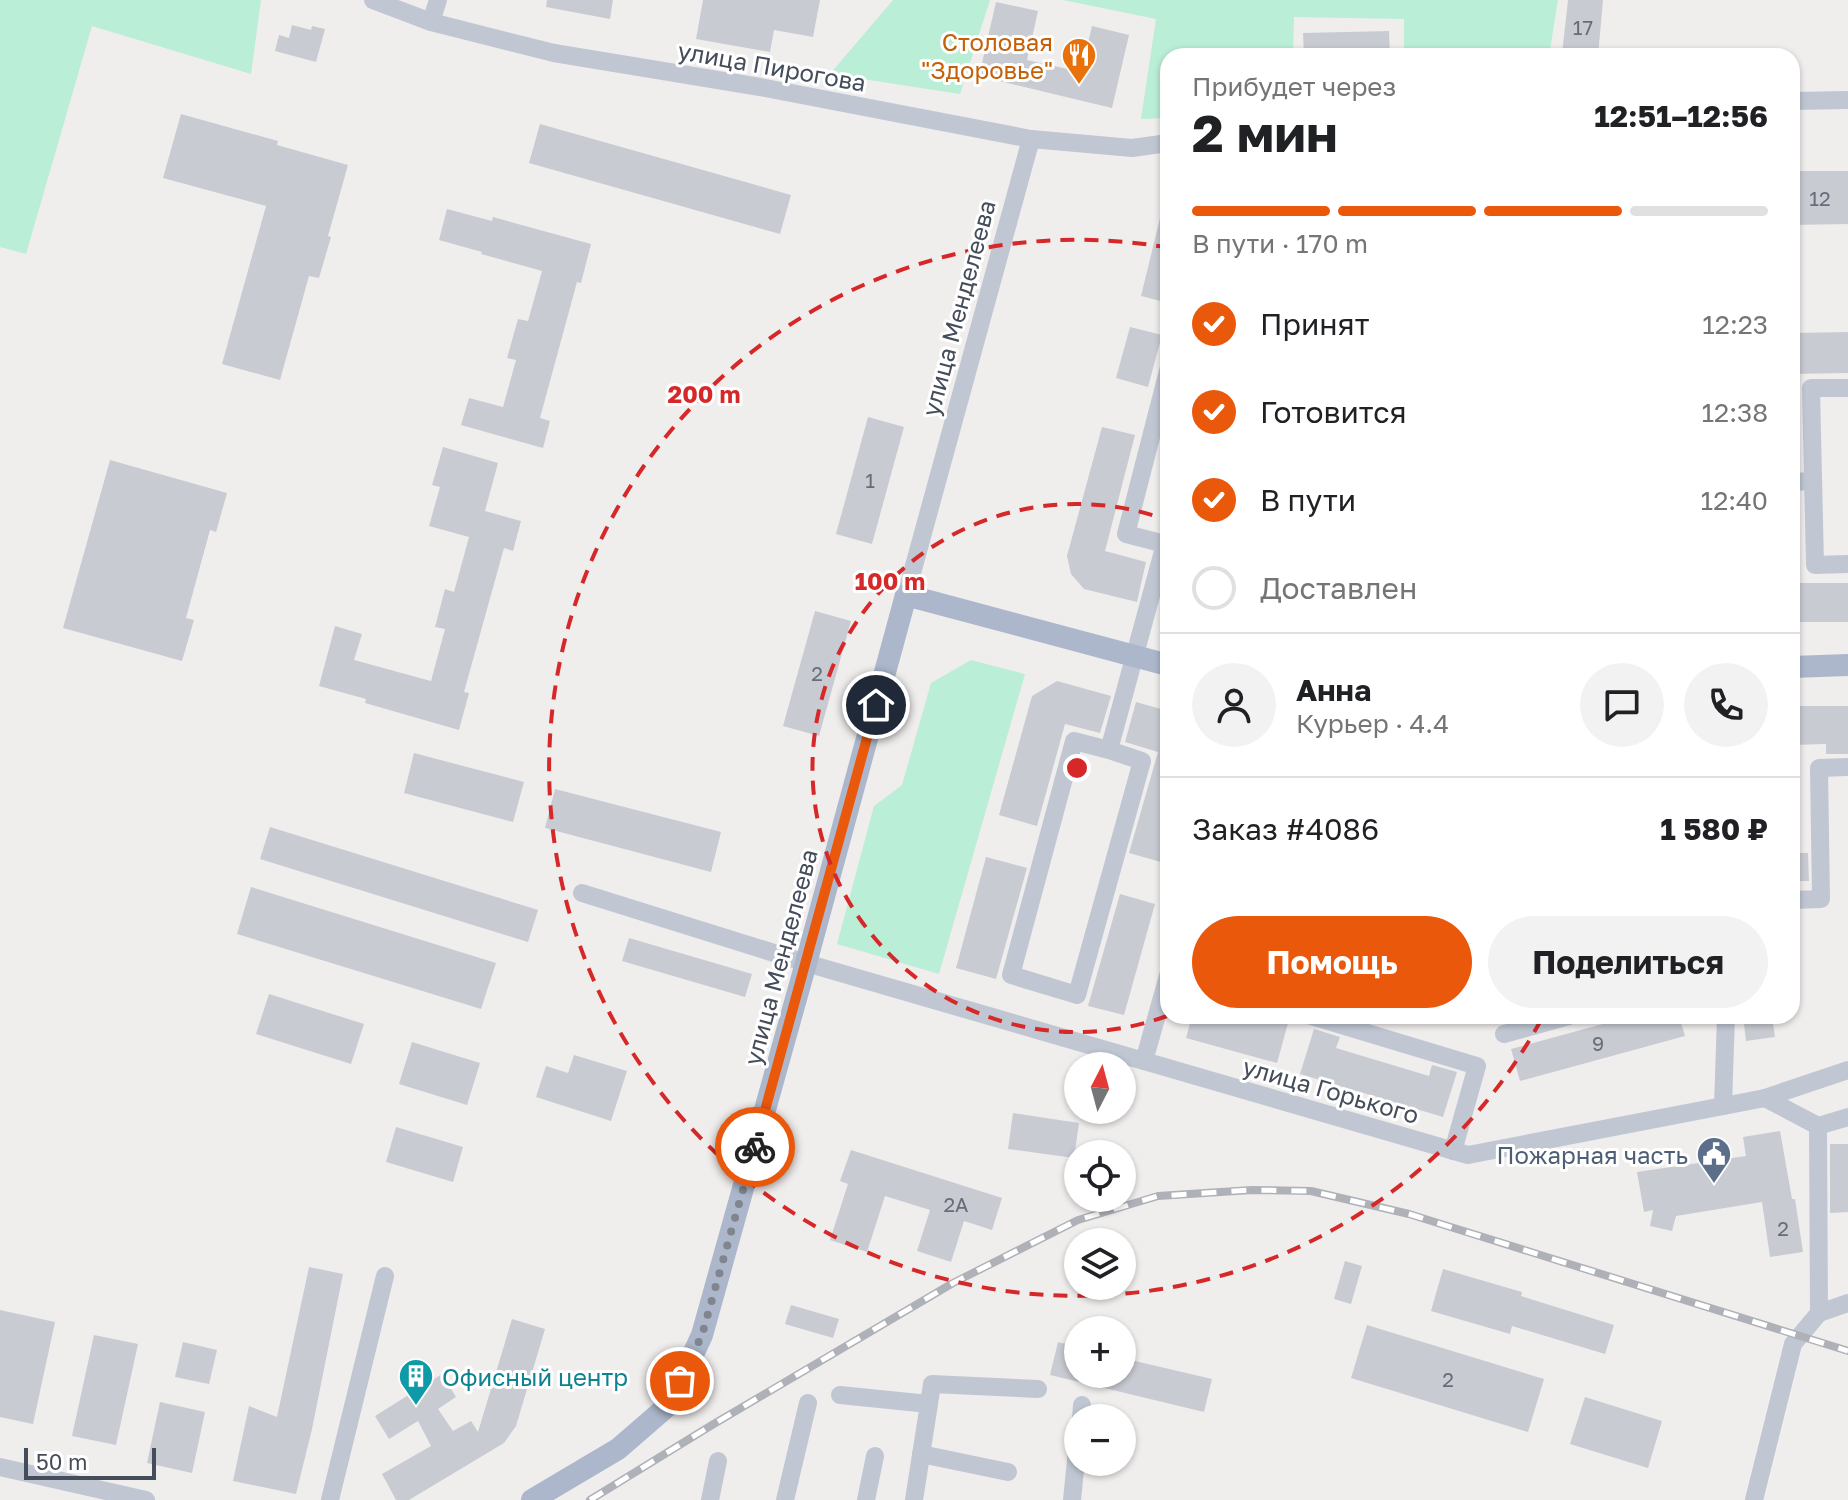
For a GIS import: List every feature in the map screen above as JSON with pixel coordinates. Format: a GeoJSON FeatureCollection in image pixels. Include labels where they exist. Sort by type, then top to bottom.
{"type":"FeatureCollection","features":[{"type":"Feature","properties":{"kind":"main road"},"geometry":{"type":"LineString","coordinates":[[906,595],[1160,663]]}},
{"type":"Feature","properties":{"kind":"main road","name":"улица Менделеева"},"geometry":{"type":"LineString","coordinates":[[532,1500],[618,1449],[670,1404],[702,1335],[906,595]]}},
{"type":"Feature","properties":{"kind":"main road"},"geometry":{"type":"LineString","coordinates":[[1800,667],[1848,665]]}},
{"type":"Feature","properties":{"kind":"street","name":"улица Пирогова"},"geometry":{"type":"LineString","coordinates":[[373,0],[431,22],[554,53],[760,87],[1031,139],[1132,148],[1160,144]]}},
{"type":"Feature","properties":{"kind":"street"},"geometry":{"type":"LineString","coordinates":[[431,22],[438,0]]}},
{"type":"Feature","properties":{"kind":"street"},"geometry":{"type":"LineString","coordinates":[[1800,101],[1848,100]]}},
{"type":"Feature","properties":{"kind":"street","name":"улица Менделеева"},"geometry":{"type":"LineString","coordinates":[[906,595],[1031,139]]}},
{"type":"Feature","properties":{"kind":"street"},"geometry":{"type":"LineString","coordinates":[[1848,388],[1811,388],[1815,565],[1848,564]]}},
{"type":"Feature","properties":{"kind":"street"},"geometry":{"type":"LineString","coordinates":[[1160,402],[1126,534],[1160,543]]}},
{"type":"Feature","properties":{"kind":"street"},"geometry":{"type":"LineString","coordinates":[[1800,482],[1813,481]]}},
{"type":"Feature","properties":{"kind":"street"},"geometry":{"type":"LineString","coordinates":[[1109,750],[1160,566]]}},
{"type":"Feature","properties":{"kind":"street"},"geometry":{"type":"LineString","coordinates":[[1074,741],[1109,750],[1142,761],[1077,995],[1011,975],[1074,741]]}},
{"type":"Feature","properties":{"kind":"street"},"geometry":{"type":"LineString","coordinates":[[1800,900],[1821,899],[1819,768],[1848,767]]}},
{"type":"Feature","properties":{"kind":"street","name":"улица Горького"},"geometry":{"type":"LineString","coordinates":[[582,893],[806,963],[1468,1155],[1765,1098],[1848,1070]]}},
{"type":"Feature","properties":{"kind":"street"},"geometry":{"type":"LineString","coordinates":[[1144,1061],[1160,1004]]}},
{"type":"Feature","properties":{"kind":"street"},"geometry":{"type":"LineString","coordinates":[[1338,1024],[1477,1066],[1453,1151]]}},
{"type":"Feature","properties":{"kind":"street"},"geometry":{"type":"LineString","coordinates":[[1504,1034],[1540,1024]]}},
{"type":"Feature","properties":{"kind":"street"},"geometry":{"type":"LineString","coordinates":[[1723,1106],[1726,1024]]}},
{"type":"Feature","properties":{"kind":"street"},"geometry":{"type":"LineString","coordinates":[[1765,1098],[1818,1126],[1848,1117]]}},
{"type":"Feature","properties":{"kind":"street"},"geometry":{"type":"LineString","coordinates":[[1818,1126],[1819,1313]]}},
{"type":"Feature","properties":{"kind":"street"},"geometry":{"type":"LineString","coordinates":[[330,1500],[385,1276]]}},
{"type":"Feature","properties":{"kind":"street"},"geometry":{"type":"LineString","coordinates":[[1754,1500],[1793,1344],[1819,1313],[1848,1303]]}},
{"type":"Feature","properties":{"kind":"street"},"geometry":{"type":"LineString","coordinates":[[914,1500],[932,1384],[1038,1389]]}},
{"type":"Feature","properties":{"kind":"street"},"geometry":{"type":"LineString","coordinates":[[840,1395],[929,1404]]}},
{"type":"Feature","properties":{"kind":"street"},"geometry":{"type":"LineString","coordinates":[[785,1500],[808,1403]]}},
{"type":"Feature","properties":{"kind":"street"},"geometry":{"type":"LineString","coordinates":[[921,1454],[1008,1472]]}},
{"type":"Feature","properties":{"kind":"street"},"geometry":{"type":"LineString","coordinates":[[866,1500],[875,1456]]}},
{"type":"Feature","properties":{"kind":"street"},"geometry":{"type":"LineString","coordinates":[[710,1500],[718,1461]]}},
{"type":"Feature","properties":{"kind":"street"},"geometry":{"type":"LineString","coordinates":[[0,1467],[146,1500]]}},
{"type":"Feature","properties":{"kind":"street"},"geometry":{"type":"LineString","coordinates":[[1072,1500],[1074,1476]]}},
{"type":"Feature","properties":{"kind":"green space"},"geometry":{"type":"Polygon","coordinates":[[[0,0],[261,0],[251,74],[92,26],[26,254],[0,247],[0,0]]]}},
{"type":"Feature","properties":{"kind":"green space"},"geometry":{"type":"Polygon","coordinates":[[[893,0],[990,0],[960,94],[830,74],[893,0]]]}},
{"type":"Feature","properties":{"kind":"green space"},"geometry":{"type":"Polygon","coordinates":[[[1063,0],[1558,0],[1550,48],[1404,48],[1404,19],[1294,17],[1293,48],[1160,48],[1160,118],[1141,119],[1156,19],[1063,0]]]}},
{"type":"Feature","properties":{"kind":"green space"},"geometry":{"type":"Polygon","coordinates":[[[971,660],[1025,674],[939,974],[837,944],[874,806],[902,785],[931,683],[971,660]]]}},
{"type":"Feature","properties":{"kind":"building"},"geometry":{"type":"Polygon","coordinates":[[[547,0],[613,0],[610,19],[546,7],[547,0]]]}},
{"type":"Feature","properties":{"kind":"building"},"geometry":{"type":"Polygon","coordinates":[[[703,0],[820,0],[813,37],[774,30],[770,52],[696,39],[703,0]]]}},
{"type":"Feature","properties":{"kind":"building"},"geometry":{"type":"Polygon","coordinates":[[[1568,0],[1603,0],[1599,48],[1563,48],[1568,0]]]}},
{"type":"Feature","properties":{"kind":"building"},"geometry":{"type":"Polygon","coordinates":[[[996,2],[1038,11],[1027,60],[1081,72],[1092,26],[1129,35],[1112,108],[979,76],[996,2]]]}},
{"type":"Feature","properties":{"kind":"building"},"geometry":{"type":"Polygon","coordinates":[[[292,25],[311,30],[312,26],[325,29],[316,62],[275,51],[279,35],[289,38],[292,25]]]}},
{"type":"Feature","properties":{"kind":"building"},"geometry":{"type":"Polygon","coordinates":[[[1389,31],[1390,48],[1304,48],[1303,33],[1389,31]]]}},
{"type":"Feature","properties":{"kind":"building"},"geometry":{"type":"Polygon","coordinates":[[[181,114],[278,141],[277,145],[348,165],[319,278],[309,276],[280,380],[222,364],[266,206],[163,178],[181,114]]]}},
{"type":"Feature","properties":{"kind":"building"},"geometry":{"type":"Polygon","coordinates":[[[540,124],[791,195],[780,234],[529,163],[540,124]]]}},
{"type":"Feature","properties":{"kind":"building"},"geometry":{"type":"Polygon","coordinates":[[[1800,171],[1848,171],[1848,224],[1800,225],[1800,171]]]}},
{"type":"Feature","properties":{"kind":"building"},"geometry":{"type":"Polygon","coordinates":[[[447,209],[492,221],[493,217],[591,244],[581,283],[577,282],[540,418],[550,421],[543,448],[461,425],[469,398],[503,407],[516,360],[507,358],[518,319],[528,321],[542,271],[439,240],[447,209]]]}},
{"type":"Feature","properties":{"kind":"building"},"geometry":{"type":"Polygon","coordinates":[[[1160,218],[1160,301],[1141,296],[1160,218]]]}},
{"type":"Feature","properties":{"kind":"building"},"geometry":{"type":"Polygon","coordinates":[[[1130,327],[1160,334],[1148,387],[1116,378],[1130,327]]]}},
{"type":"Feature","properties":{"kind":"building"},"geometry":{"type":"Polygon","coordinates":[[[1848,332],[1848,373],[1800,374],[1800,333],[1848,332]]]}},
{"type":"Feature","properties":{"kind":"building"},"geometry":{"type":"Polygon","coordinates":[[[868,417],[904,427],[872,544],[836,534],[868,417]]]}},
{"type":"Feature","properties":{"kind":"building"},"geometry":{"type":"Polygon","coordinates":[[[1102,427],[1135,435],[1105,551],[1146,562],[1137,602],[1084,589],[1071,574],[1067,556],[1102,427]]]}},
{"type":"Feature","properties":{"kind":"building"},"geometry":{"type":"Polygon","coordinates":[[[443,447],[498,463],[485,511],[521,521],[513,551],[504,548],[464,692],[469,693],[459,730],[365,703],[366,699],[319,686],[335,626],[362,634],[354,660],[431,681],[445,629],[435,627],[445,589],[454,592],[469,537],[429,526],[440,487],[432,485],[443,447]]]}},
{"type":"Feature","properties":{"kind":"building"},"geometry":{"type":"Polygon","coordinates":[[[110,460],[227,493],[216,532],[210,530],[186,618],[194,620],[182,661],[63,628],[110,460]]]}},
{"type":"Feature","properties":{"kind":"building"},"geometry":{"type":"Polygon","coordinates":[[[1800,583],[1848,583],[1848,622],[1800,622],[1800,583]]]}},
{"type":"Feature","properties":{"kind":"building"},"geometry":{"type":"Polygon","coordinates":[[[815,611],[851,621],[819,736],[783,726],[815,611]]]}},
{"type":"Feature","properties":{"kind":"building"},"geometry":{"type":"Polygon","coordinates":[[[1057,681],[1111,696],[1100,733],[1065,724],[1037,826],[999,815],[1032,696],[1057,681]]]}},
{"type":"Feature","properties":{"kind":"building"},"geometry":{"type":"Polygon","coordinates":[[[1136,702],[1160,709],[1160,862],[1129,853],[1158,752],[1125,742],[1136,702]]]}},
{"type":"Feature","properties":{"kind":"building"},"geometry":{"type":"Polygon","coordinates":[[[1800,706],[1848,706],[1848,754],[1826,754],[1826,744],[1800,745],[1800,706]]]}},
{"type":"Feature","properties":{"kind":"building"},"geometry":{"type":"Polygon","coordinates":[[[414,753],[524,782],[513,822],[404,793],[414,753]]]}},
{"type":"Feature","properties":{"kind":"building"},"geometry":{"type":"Polygon","coordinates":[[[555,789],[721,832],[711,872],[545,828],[555,789]]]}},
{"type":"Feature","properties":{"kind":"building"},"geometry":{"type":"Polygon","coordinates":[[[270,827],[538,910],[528,942],[260,859],[270,827]]]}},
{"type":"Feature","properties":{"kind":"building"},"geometry":{"type":"Polygon","coordinates":[[[1800,853],[1808,853],[1809,881],[1800,881],[1800,853]]]}},
{"type":"Feature","properties":{"kind":"building"},"geometry":{"type":"Polygon","coordinates":[[[986,857],[1027,868],[996,979],[956,968],[986,857]]]}},
{"type":"Feature","properties":{"kind":"building"},"geometry":{"type":"Polygon","coordinates":[[[251,887],[496,963],[481,1009],[237,934],[251,887]]]}},
{"type":"Feature","properties":{"kind":"building"},"geometry":{"type":"Polygon","coordinates":[[[1120,894],[1155,904],[1124,1015],[1088,1006],[1120,894]]]}},
{"type":"Feature","properties":{"kind":"building"},"geometry":{"type":"Polygon","coordinates":[[[629,938],[752,974],[745,997],[622,961],[629,938]]]}},
{"type":"Feature","properties":{"kind":"building"},"geometry":{"type":"Polygon","coordinates":[[[269,994],[364,1024],[351,1064],[256,1034],[269,994]]]}},
{"type":"Feature","properties":{"kind":"building"},"geometry":{"type":"Polygon","coordinates":[[[1190,1024],[1288,1024],[1277,1063],[1186,1038],[1190,1024]]]}},
{"type":"Feature","properties":{"kind":"building"},"geometry":{"type":"Polygon","coordinates":[[[1603,1024],[1681,1024],[1685,1036],[1520,1081],[1511,1049],[1603,1024]]]}},
{"type":"Feature","properties":{"kind":"building"},"geometry":{"type":"Polygon","coordinates":[[[1744,1024],[1773,1024],[1775,1037],[1746,1041],[1744,1024]]]}},
{"type":"Feature","properties":{"kind":"building"},"geometry":{"type":"Polygon","coordinates":[[[1314,1029],[1340,1037],[1336,1048],[1429,1076],[1432,1065],[1457,1072],[1443,1117],[1300,1074],[1314,1029]]]}},
{"type":"Feature","properties":{"kind":"building"},"geometry":{"type":"Polygon","coordinates":[[[412,1042],[480,1063],[467,1105],[399,1084],[412,1042]]]}},
{"type":"Feature","properties":{"kind":"building"},"geometry":{"type":"Polygon","coordinates":[[[574,1055],[627,1071],[611,1121],[536,1097],[546,1066],[568,1073],[574,1055]]]}},
{"type":"Feature","properties":{"kind":"building"},"geometry":{"type":"Polygon","coordinates":[[[1013,1113],[1064,1121],[1064,1124],[1079,1124],[1077,1140],[1064,1140],[1064,1157],[1008,1149],[1013,1113]]]}},
{"type":"Feature","properties":{"kind":"building"},"geometry":{"type":"Polygon","coordinates":[[[396,1127],[463,1147],[453,1182],[386,1162],[396,1127]]]}},
{"type":"Feature","properties":{"kind":"building","name":"Пожарная часть"},"geometry":{"type":"Polygon","coordinates":[[[1780,1131],[1803,1252],[1770,1257],[1762,1202],[1676,1216],[1672,1231],[1650,1226],[1653,1210],[1644,1212],[1637,1172],[1746,1156],[1743,1137],[1780,1131]]]}},
{"type":"Feature","properties":{"kind":"building"},"geometry":{"type":"Polygon","coordinates":[[[1830,1144],[1848,1144],[1848,1212],[1830,1213],[1830,1144]]]}},
{"type":"Feature","properties":{"kind":"building"},"geometry":{"type":"Polygon","coordinates":[[[851,1150],[1002,1198],[992,1230],[964,1221],[951,1262],[917,1251],[930,1210],[885,1196],[867,1252],[830,1240],[848,1184],[840,1181],[851,1150]]]}},
{"type":"Feature","properties":{"kind":"building"},"geometry":{"type":"Polygon","coordinates":[[[1345,1261],[1362,1266],[1351,1304],[1334,1299],[1345,1261]]]}},
{"type":"Feature","properties":{"kind":"building"},"geometry":{"type":"Polygon","coordinates":[[[309,1267],[343,1274],[296,1494],[233,1481],[249,1406],[277,1417],[309,1267]]]}},
{"type":"Feature","properties":{"kind":"building"},"geometry":{"type":"Polygon","coordinates":[[[1443,1269],[1522,1292],[1521,1296],[1614,1325],[1605,1354],[1512,1326],[1510,1334],[1431,1311],[1443,1269]]]}},
{"type":"Feature","properties":{"kind":"building"},"geometry":{"type":"Polygon","coordinates":[[[791,1305],[839,1319],[833,1338],[785,1324],[791,1305]]]}},
{"type":"Feature","properties":{"kind":"building"},"geometry":{"type":"Polygon","coordinates":[[[0,1310],[55,1322],[33,1424],[0,1417],[0,1310]]]}},
{"type":"Feature","properties":{"kind":"building"},"geometry":{"type":"Polygon","coordinates":[[[512,1319],[545,1329],[516,1426],[504,1443],[409,1500],[396,1500],[382,1474],[431,1446],[418,1421],[389,1439],[375,1416],[442,1374],[456,1397],[438,1409],[453,1431],[471,1421],[478,1432],[512,1319]]]}},
{"type":"Feature","properties":{"kind":"building"},"geometry":{"type":"Polygon","coordinates":[[[1367,1325],[1544,1379],[1528,1432],[1351,1378],[1367,1325]]]}},
{"type":"Feature","properties":{"kind":"building"},"geometry":{"type":"Polygon","coordinates":[[[94,1335],[138,1344],[116,1445],[72,1436],[94,1335]]]}},
{"type":"Feature","properties":{"kind":"building"},"geometry":{"type":"Polygon","coordinates":[[[183,1342],[217,1350],[209,1384],[175,1377],[183,1342]]]}},
{"type":"Feature","properties":{"kind":"building"},"geometry":{"type":"Polygon","coordinates":[[[1058,1342],[1064,1344],[1064,1378],[1050,1375],[1058,1342]]]}},
{"type":"Feature","properties":{"kind":"building"},"geometry":{"type":"Polygon","coordinates":[[[1136,1361],[1212,1379],[1204,1412],[1104,1388],[1136,1388],[1136,1361]]]}},
{"type":"Feature","properties":{"kind":"building"},"geometry":{"type":"Polygon","coordinates":[[[1585,1397],[1662,1421],[1648,1468],[1570,1444],[1585,1397]]]}},
{"type":"Feature","properties":{"kind":"building"},"geometry":{"type":"Polygon","coordinates":[[[160,1402],[205,1412],[192,1473],[147,1463],[160,1402]]]}},
{"type":"Feature","properties":{"kind":"railway"},"geometry":{"type":"LineString","coordinates":[[590,1500],[953,1283],[1078,1220],[1158,1196],[1252,1190],[1311,1191],[1409,1214],[1848,1351]]}},
{"type":"Feature","properties":{"kind":"way so far"},"geometry":{"type":"LineString","coordinates":[[680,1381],[702,1335],[755,1147]]}},
{"type":"Feature","properties":{"kind":"place","name":"Столовая \"Здоровье\""},"geometry":{"type":"Point","coordinates":[1079,86]}},
{"type":"Feature","properties":{"kind":"place","name":"Пожарная часть"},"geometry":{"type":"Point","coordinates":[1714,1185]}},
{"type":"Feature","properties":{"kind":"place","name":"Офисный центр"},"geometry":{"type":"Point","coordinates":[416,1407]}},
{"type":"Feature","properties":{"kind":"route"},"geometry":{"type":"LineString","coordinates":[[755,1147],[876,705]]}}]}
